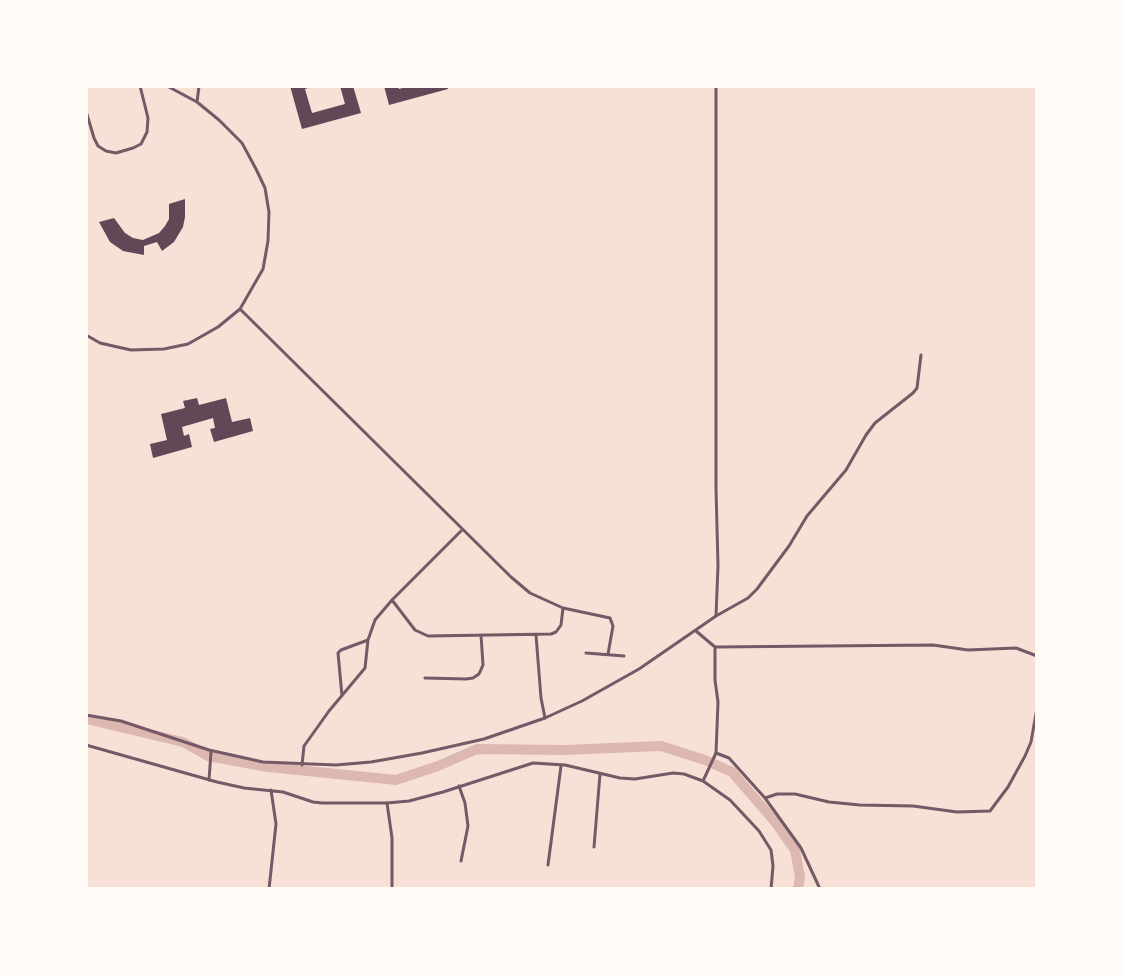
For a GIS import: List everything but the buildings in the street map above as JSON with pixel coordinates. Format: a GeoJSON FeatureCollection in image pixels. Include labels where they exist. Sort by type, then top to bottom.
{"type":"FeatureCollection","features":[{"type":"Feature","properties":{"kind":"street"},"geometry":{"type":"LineString","coordinates":[[86,111],[98,146],[116,153],[133,148],[141,144],[147,132],[148,118],[140,86]]}},
{"type":"Feature","properties":{"kind":"street"},"geometry":{"type":"LineString","coordinates":[[86,335],[100,343],[131,350],[164,349],[188,344],[218,327],[240,309],[263,269],[269,212],[265,188],[242,143],[197,102],[167,86]]}},
{"type":"Feature","properties":{"kind":"street"},"geometry":{"type":"LineString","coordinates":[[197,102],[199,86]]}},
{"type":"Feature","properties":{"kind":"street"},"geometry":{"type":"LineString","coordinates":[[716,86],[716,616]]}},
{"type":"Feature","properties":{"kind":"street"},"geometry":{"type":"LineString","coordinates":[[240,309],[462,530],[530,593],[563,608],[610,618],[613,626],[608,654]]}},
{"type":"Feature","properties":{"kind":"street"},"geometry":{"type":"LineString","coordinates":[[86,715],[121,721],[211,753],[302,765],[371,762],[422,753],[484,739],[545,718],[613,685],[748,598],[789,546],[807,516],[846,470],[875,423],[917,388],[921,355]]}},
{"type":"Feature","properties":{"kind":"street"},"geometry":{"type":"LineString","coordinates":[[302,765],[304,746],[365,668],[368,640],[375,620],[462,530]]}},
{"type":"Feature","properties":{"kind":"street"},"geometry":{"type":"LineString","coordinates":[[392,600],[415,630],[428,636],[556,632],[561,625],[563,608]]}},
{"type":"Feature","properties":{"kind":"street"},"geometry":{"type":"LineString","coordinates":[[696,631],[715,647],[933,645],[968,650],[1016,648],[1037,656]]}},
{"type":"Feature","properties":{"kind":"street"},"geometry":{"type":"LineString","coordinates":[[425,678],[473,678],[479,674],[483,665],[481,635]]}},
{"type":"Feature","properties":{"kind":"street"},"geometry":{"type":"LineString","coordinates":[[536,635],[545,718]]}},
{"type":"Feature","properties":{"kind":"street"},"geometry":{"type":"LineString","coordinates":[[342,696],[338,653],[368,640]]}},
{"type":"Feature","properties":{"kind":"street"},"geometry":{"type":"LineString","coordinates":[[705,779],[716,753],[718,702],[715,647]]}},
{"type":"Feature","properties":{"kind":"street"},"geometry":{"type":"LineString","coordinates":[[586,653],[624,656]]}},
{"type":"Feature","properties":{"kind":"street"},"geometry":{"type":"LineString","coordinates":[[765,798],[795,794],[829,802],[913,806],[957,812],[990,811],[1025,756],[1031,742],[1037,708]]}},
{"type":"Feature","properties":{"kind":"street"},"geometry":{"type":"LineString","coordinates":[[86,745],[244,788],[283,792],[322,803],[409,801],[533,763],[561,765],[620,778],[684,774],[705,779],[759,831],[771,850],[771,889]]}},
{"type":"Feature","properties":{"kind":"street"},"geometry":{"type":"LineString","coordinates":[[209,777],[211,753]]}},
{"type":"Feature","properties":{"kind":"street"},"geometry":{"type":"LineString","coordinates":[[716,753],[729,758],[765,798],[801,848],[820,889]]}},
{"type":"Feature","properties":{"kind":"street"},"geometry":{"type":"LineString","coordinates":[[548,865],[561,765]]}},
{"type":"Feature","properties":{"kind":"street"},"geometry":{"type":"LineString","coordinates":[[594,847],[600,774]]}},
{"type":"Feature","properties":{"kind":"street"},"geometry":{"type":"LineString","coordinates":[[459,786],[468,826],[461,861]]}},
{"type":"Feature","properties":{"kind":"street"},"geometry":{"type":"LineString","coordinates":[[269,889],[276,824],[271,790]]}},
{"type":"Feature","properties":{"kind":"street"},"geometry":{"type":"LineString","coordinates":[[387,803],[392,838],[392,889]]}},
{"type":"Feature","properties":{"kind":"waterway"},"geometry":{"type":"LineString","coordinates":[[86,719],[183,742],[208,756],[268,767],[396,780],[477,749],[564,750],[661,746],[732,772],[795,850],[800,877],[798,889]]}}]}
